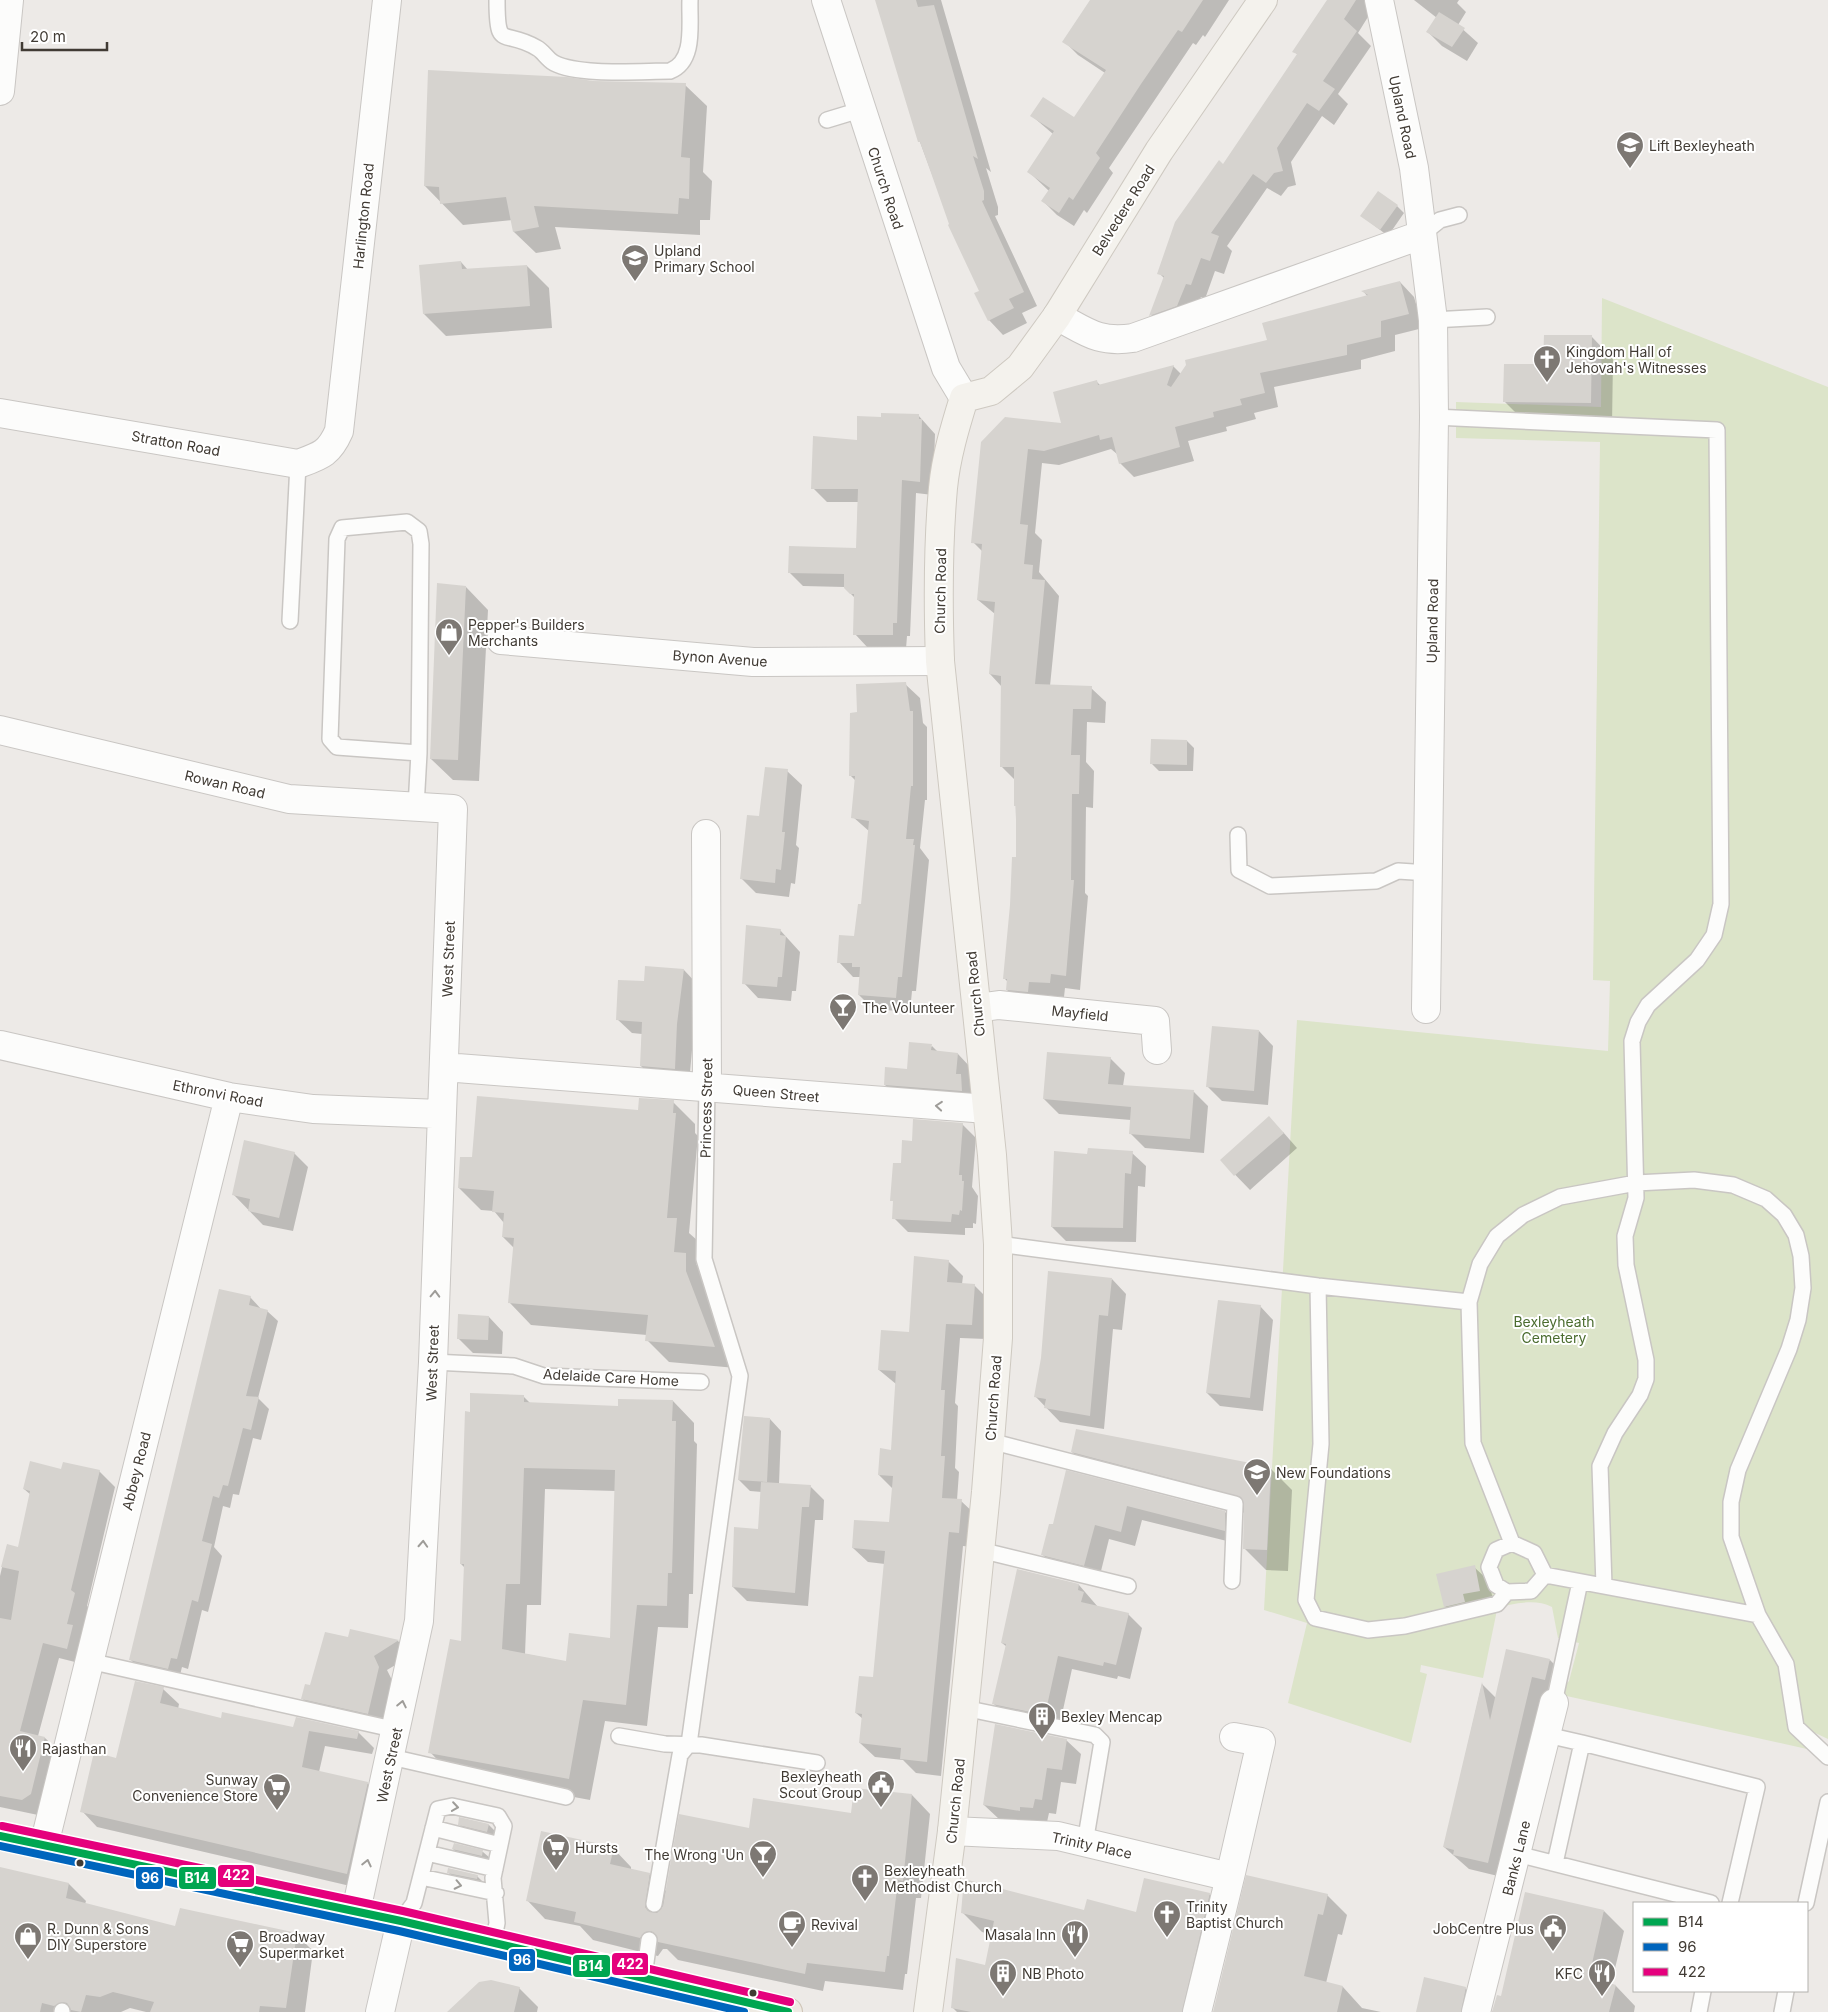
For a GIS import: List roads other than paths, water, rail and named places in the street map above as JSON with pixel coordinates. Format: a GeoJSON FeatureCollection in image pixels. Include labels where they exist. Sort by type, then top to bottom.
{"type":"FeatureCollection","features":[{"type":"Feature","properties":{"kind":"main road"},"geometry":{"type":"LineString","coordinates":[[0,1836],[401,1921],[788,2012]]}},
{"type":"Feature","properties":{"kind":"street"},"geometry":{"type":"LineString","coordinates":[[0,91],[9,0]]}},
{"type":"Feature","properties":{"kind":"street","name":"Harlington Road"},"geometry":{"type":"LineString","coordinates":[[339,431],[387,0]]}},
{"type":"Feature","properties":{"kind":"street","name":"Church Road"},"geometry":{"type":"LineString","coordinates":[[826,0],[860,110],[946,368],[964,398],[955,428],[943,487],[939,625],[940,661],[987,1110],[998,1244],[998,1338],[980,1550],[952,1831],[928,2012]]}},
{"type":"Feature","properties":{"kind":"street","name":"Belvedere Road"},"geometry":{"type":"LineString","coordinates":[[964,398],[991,390],[1020,367],[1057,316],[1159,151],[1263,0]]}},
{"type":"Feature","properties":{"kind":"street","name":"Upland Road"},"geometry":{"type":"LineString","coordinates":[[1379,0],[1414,168],[1433,320],[1434,417],[1426,1009]]}},
{"type":"Feature","properties":{"kind":"street"},"geometry":{"type":"LineString","coordinates":[[1057,316],[1096,337],[1113,341],[1133,338],[1421,235]]}},
{"type":"Feature","properties":{"kind":"street","name":"Stratton Road"},"geometry":{"type":"LineString","coordinates":[[0,413],[298,464],[322,456],[334,444],[339,431]]}},
{"type":"Feature","properties":{"kind":"street","name":"Bynon Avenue"},"geometry":{"type":"LineString","coordinates":[[501,640],[753,662],[940,661]]}},
{"type":"Feature","properties":{"kind":"street","name":"Rowan Road"},"geometry":{"type":"LineString","coordinates":[[0,730],[289,799],[453,809]]}},
{"type":"Feature","properties":{"kind":"street","name":"West Street"},"geometry":{"type":"LineString","coordinates":[[356,1911],[391,1757],[419,1621],[433,1362],[440,1114],[444,1067],[453,809]]}},
{"type":"Feature","properties":{"kind":"street","name":"Princess Street"},"geometry":{"type":"LineString","coordinates":[[706,834],[707,1087]]}},
{"type":"Feature","properties":{"kind":"street","name":"Mayfield"},"geometry":{"type":"LineString","coordinates":[[977,1008],[999,1005],[1155,1021],[1157,1050]]}},
{"type":"Feature","properties":{"kind":"street","name":"Ethronvi Road"},"geometry":{"type":"LineString","coordinates":[[0,1045],[229,1097],[313,1109],[440,1114]]}},
{"type":"Feature","properties":{"kind":"street","name":"Queen Street"},"geometry":{"type":"LineString","coordinates":[[444,1067],[987,1110]]}},
{"type":"Feature","properties":{"kind":"street","name":"Abbey Road"},"geometry":{"type":"LineString","coordinates":[[44,1845],[229,1097]]}},
{"type":"Feature","properties":{"kind":"street","name":"Banks Lane"},"geometry":{"type":"LineString","coordinates":[[1476,2012],[1554,1703]]}},
{"type":"Feature","properties":{"kind":"street"},"geometry":{"type":"LineString","coordinates":[[1197,2012],[1261,1742],[1234,1737]]}},
{"type":"Feature","properties":{"kind":"street","name":"Trinity Place"},"geometry":{"type":"LineString","coordinates":[[952,1831],[1058,1836],[1230,1877]]}},
{"type":"Feature","properties":{"kind":"street"},"geometry":{"type":"LineString","coordinates":[[380,2012],[401,1921]]}},
{"type":"Feature","properties":{"kind":"lane"},"geometry":{"type":"LineString","coordinates":[[497,0],[497,26],[503,36],[538,48],[552,62],[584,70],[670,71],[678,68],[684,60],[688,49],[690,0]]}},
{"type":"Feature","properties":{"kind":"lane"},"geometry":{"type":"LineString","coordinates":[[827,120],[860,110]]}},
{"type":"Feature","properties":{"kind":"lane"},"geometry":{"type":"LineString","coordinates":[[1421,235],[1440,220],[1459,215]]}},
{"type":"Feature","properties":{"kind":"lane"},"geometry":{"type":"LineString","coordinates":[[1433,320],[1487,317]]}},
{"type":"Feature","properties":{"kind":"lane"},"geometry":{"type":"LineString","coordinates":[[1434,417],[1716,430],[1721,904],[1714,935],[1697,960],[1648,1005],[1638,1022],[1632,1040],[1636,1198],[1625,1236],[1626,1256],[1646,1360],[1646,1379],[1640,1395],[1615,1433],[1600,1466],[1604,1586]]}},
{"type":"Feature","properties":{"kind":"lane"},"geometry":{"type":"LineString","coordinates":[[290,621],[298,464]]}},
{"type":"Feature","properties":{"kind":"lane"},"geometry":{"type":"LineString","coordinates":[[416,807],[419,753],[421,544],[419,531],[407,522],[342,528],[337,539],[330,739],[336,747],[419,753]]}},
{"type":"Feature","properties":{"kind":"lane"},"geometry":{"type":"LineString","coordinates":[[1238,835],[1239,870],[1270,886],[1376,881],[1398,871],[1429,873]]}},
{"type":"Feature","properties":{"kind":"lane","name":"Princess Street"},"geometry":{"type":"LineString","coordinates":[[689,1744],[740,1376],[704,1259],[707,1087]]}},
{"type":"Feature","properties":{"kind":"lane"},"geometry":{"type":"LineString","coordinates":[[1544,1575],[1534,1553],[1512,1543],[1473,1443],[1469,1302],[1480,1264],[1497,1236],[1523,1215],[1560,1197],[1636,1183],[1694,1180],[1734,1185],[1766,1199],[1784,1214],[1796,1236],[1801,1256],[1803,1288],[1798,1320],[1789,1349],[1738,1470],[1730,1502],[1731,1537],[1758,1615],[1786,1664],[1796,1727],[1828,1757]]}},
{"type":"Feature","properties":{"kind":"lane"},"geometry":{"type":"LineString","coordinates":[[998,1244],[1318,1286],[1469,1302]]}},
{"type":"Feature","properties":{"kind":"lane"},"geometry":{"type":"LineString","coordinates":[[1318,1286],[1321,1444],[1306,1600],[1315,1618],[1368,1630],[1405,1626],[1497,1604],[1507,1592]]}},
{"type":"Feature","properties":{"kind":"lane","name":"Adelaide Care Home"},"geometry":{"type":"LineString","coordinates":[[433,1362],[514,1366],[544,1376],[701,1382]]}},
{"type":"Feature","properties":{"kind":"lane"},"geometry":{"type":"LineString","coordinates":[[990,1441],[1235,1504],[1232,1581]]}},
{"type":"Feature","properties":{"kind":"lane"},"geometry":{"type":"LineString","coordinates":[[1512,1543],[1496,1550],[1489,1567],[1496,1585],[1507,1592],[1531,1591],[1544,1575]]}},
{"type":"Feature","properties":{"kind":"lane"},"geometry":{"type":"LineString","coordinates":[[980,1550],[1128,1586]]}},
{"type":"Feature","properties":{"kind":"lane"},"geometry":{"type":"LineString","coordinates":[[1544,1575],[1758,1615]]}},
{"type":"Feature","properties":{"kind":"lane"},"geometry":{"type":"LineString","coordinates":[[1554,1703],[1580,1582]]}},
{"type":"Feature","properties":{"kind":"lane"},"geometry":{"type":"LineString","coordinates":[[89,1661],[396,1730]]}},
{"type":"Feature","properties":{"kind":"lane"},"geometry":{"type":"LineString","coordinates":[[964,1708],[1094,1735],[1102,1742],[1085,1843]]}},
{"type":"Feature","properties":{"kind":"lane"},"geometry":{"type":"LineString","coordinates":[[1547,1735],[1757,1787],[1730,1902]]}},
{"type":"Feature","properties":{"kind":"lane"},"geometry":{"type":"LineString","coordinates":[[619,1736],[665,1744],[689,1744],[817,1763]]}},
{"type":"Feature","properties":{"kind":"lane"},"geometry":{"type":"LineString","coordinates":[[1555,1863],[1582,1743]]}},
{"type":"Feature","properties":{"kind":"lane"},"geometry":{"type":"LineString","coordinates":[[654,1904],[680,1755],[689,1744]]}},
{"type":"Feature","properties":{"kind":"lane"},"geometry":{"type":"LineString","coordinates":[[391,1757],[566,1796]]}},
{"type":"Feature","properties":{"kind":"lane"},"geometry":{"type":"LineString","coordinates":[[1806,1902],[1828,1802]]}},
{"type":"Feature","properties":{"kind":"lane"},"geometry":{"type":"LineString","coordinates":[[401,1921],[414,1903],[438,1809],[444,1806],[452,1806],[498,1816],[504,1826],[493,1878],[496,1893],[497,1923],[493,1942]]}},
{"type":"Feature","properties":{"kind":"lane"},"geometry":{"type":"LineString","coordinates":[[433,1828],[500,1845]]}},
{"type":"Feature","properties":{"kind":"lane"},"geometry":{"type":"LineString","coordinates":[[427,1853],[495,1869]]}},
{"type":"Feature","properties":{"kind":"lane"},"geometry":{"type":"LineString","coordinates":[[1517,1854],[1708,1902]]}},
{"type":"Feature","properties":{"kind":"lane"},"geometry":{"type":"LineString","coordinates":[[421,1877],[496,1893]]}},
{"type":"Feature","properties":{"kind":"lane"},"geometry":{"type":"LineString","coordinates":[[644,1977],[649,1940]]}},
{"type":"Feature","properties":{"kind":"lane"},"geometry":{"type":"LineString","coordinates":[[1699,2012],[1703,1992]]}},
{"type":"Feature","properties":{"kind":"lane"},"geometry":{"type":"LineString","coordinates":[[1782,2012],[1786,1992]]}},
{"type":"Feature","properties":{"kind":"place","name":"Lift Bexleyheath"},"geometry":{"type":"Point","coordinates":[1630,169]}},
{"type":"Feature","properties":{"kind":"place","name":"Upland Primary School"},"geometry":{"type":"Point","coordinates":[635,282]}},
{"type":"Feature","properties":{"kind":"place","name":"Kingdom Hall of Jehovah's Witnesses"},"geometry":{"type":"Point","coordinates":[1547,383]}},
{"type":"Feature","properties":{"kind":"place","name":"Pepper's Builders Merchants"},"geometry":{"type":"Point","coordinates":[449,656]}},
{"type":"Feature","properties":{"kind":"place","name":"The Volunteer"},"geometry":{"type":"Point","coordinates":[843,1031]}},
{"type":"Feature","properties":{"kind":"place","name":"New Foundations"},"geometry":{"type":"Point","coordinates":[1257,1496]}},
{"type":"Feature","properties":{"kind":"place","name":"Bexley Mencap"},"geometry":{"type":"Point","coordinates":[1042,1740]}},
{"type":"Feature","properties":{"kind":"place","name":"Rajasthan"},"geometry":{"type":"Point","coordinates":[23,1772]}},
{"type":"Feature","properties":{"kind":"place","name":"Bexleyheath Scout Group"},"geometry":{"type":"Point","coordinates":[881,1808]}},
{"type":"Feature","properties":{"kind":"place","name":"Sunway Convenience Store"},"geometry":{"type":"Point","coordinates":[277,1811]}},
{"type":"Feature","properties":{"kind":"place","name":"Hursts"},"geometry":{"type":"Point","coordinates":[556,1871]}},
{"type":"Feature","properties":{"kind":"place","name":"The Wrong 'Un"},"geometry":{"type":"Point","coordinates":[763,1878]}},
{"type":"Feature","properties":{"kind":"place","name":"Bexleyheath Methodist Church"},"geometry":{"type":"Point","coordinates":[865,1902]}},
{"type":"Feature","properties":{"kind":"place","name":"Trinity Baptist Church"},"geometry":{"type":"Point","coordinates":[1167,1938]}},
{"type":"Feature","properties":{"kind":"place","name":"Revival"},"geometry":{"type":"Point","coordinates":[792,1948]}},
{"type":"Feature","properties":{"kind":"place","name":"JobCentre Plus"},"geometry":{"type":"Point","coordinates":[1553,1952]}},
{"type":"Feature","properties":{"kind":"place","name":"Masala Inn"},"geometry":{"type":"Point","coordinates":[1075,1958]}},
{"type":"Feature","properties":{"kind":"place","name":"R. Dunn & Sons DIY Superstore"},"geometry":{"type":"Point","coordinates":[28,1960]}},
{"type":"Feature","properties":{"kind":"place","name":"Broadway Supermarket"},"geometry":{"type":"Point","coordinates":[240,1968]}},
{"type":"Feature","properties":{"kind":"place","name":"NB Photo"},"geometry":{"type":"Point","coordinates":[1003,1997]}},
{"type":"Feature","properties":{"kind":"place","name":"KFC"},"geometry":{"type":"Point","coordinates":[1602,1997]}},
{"type":"Feature","properties":{"kind":"park label","name":"Bexleyheath Cemetery"},"geometry":{"type":"Point","coordinates":[1554,1329]}}]}
